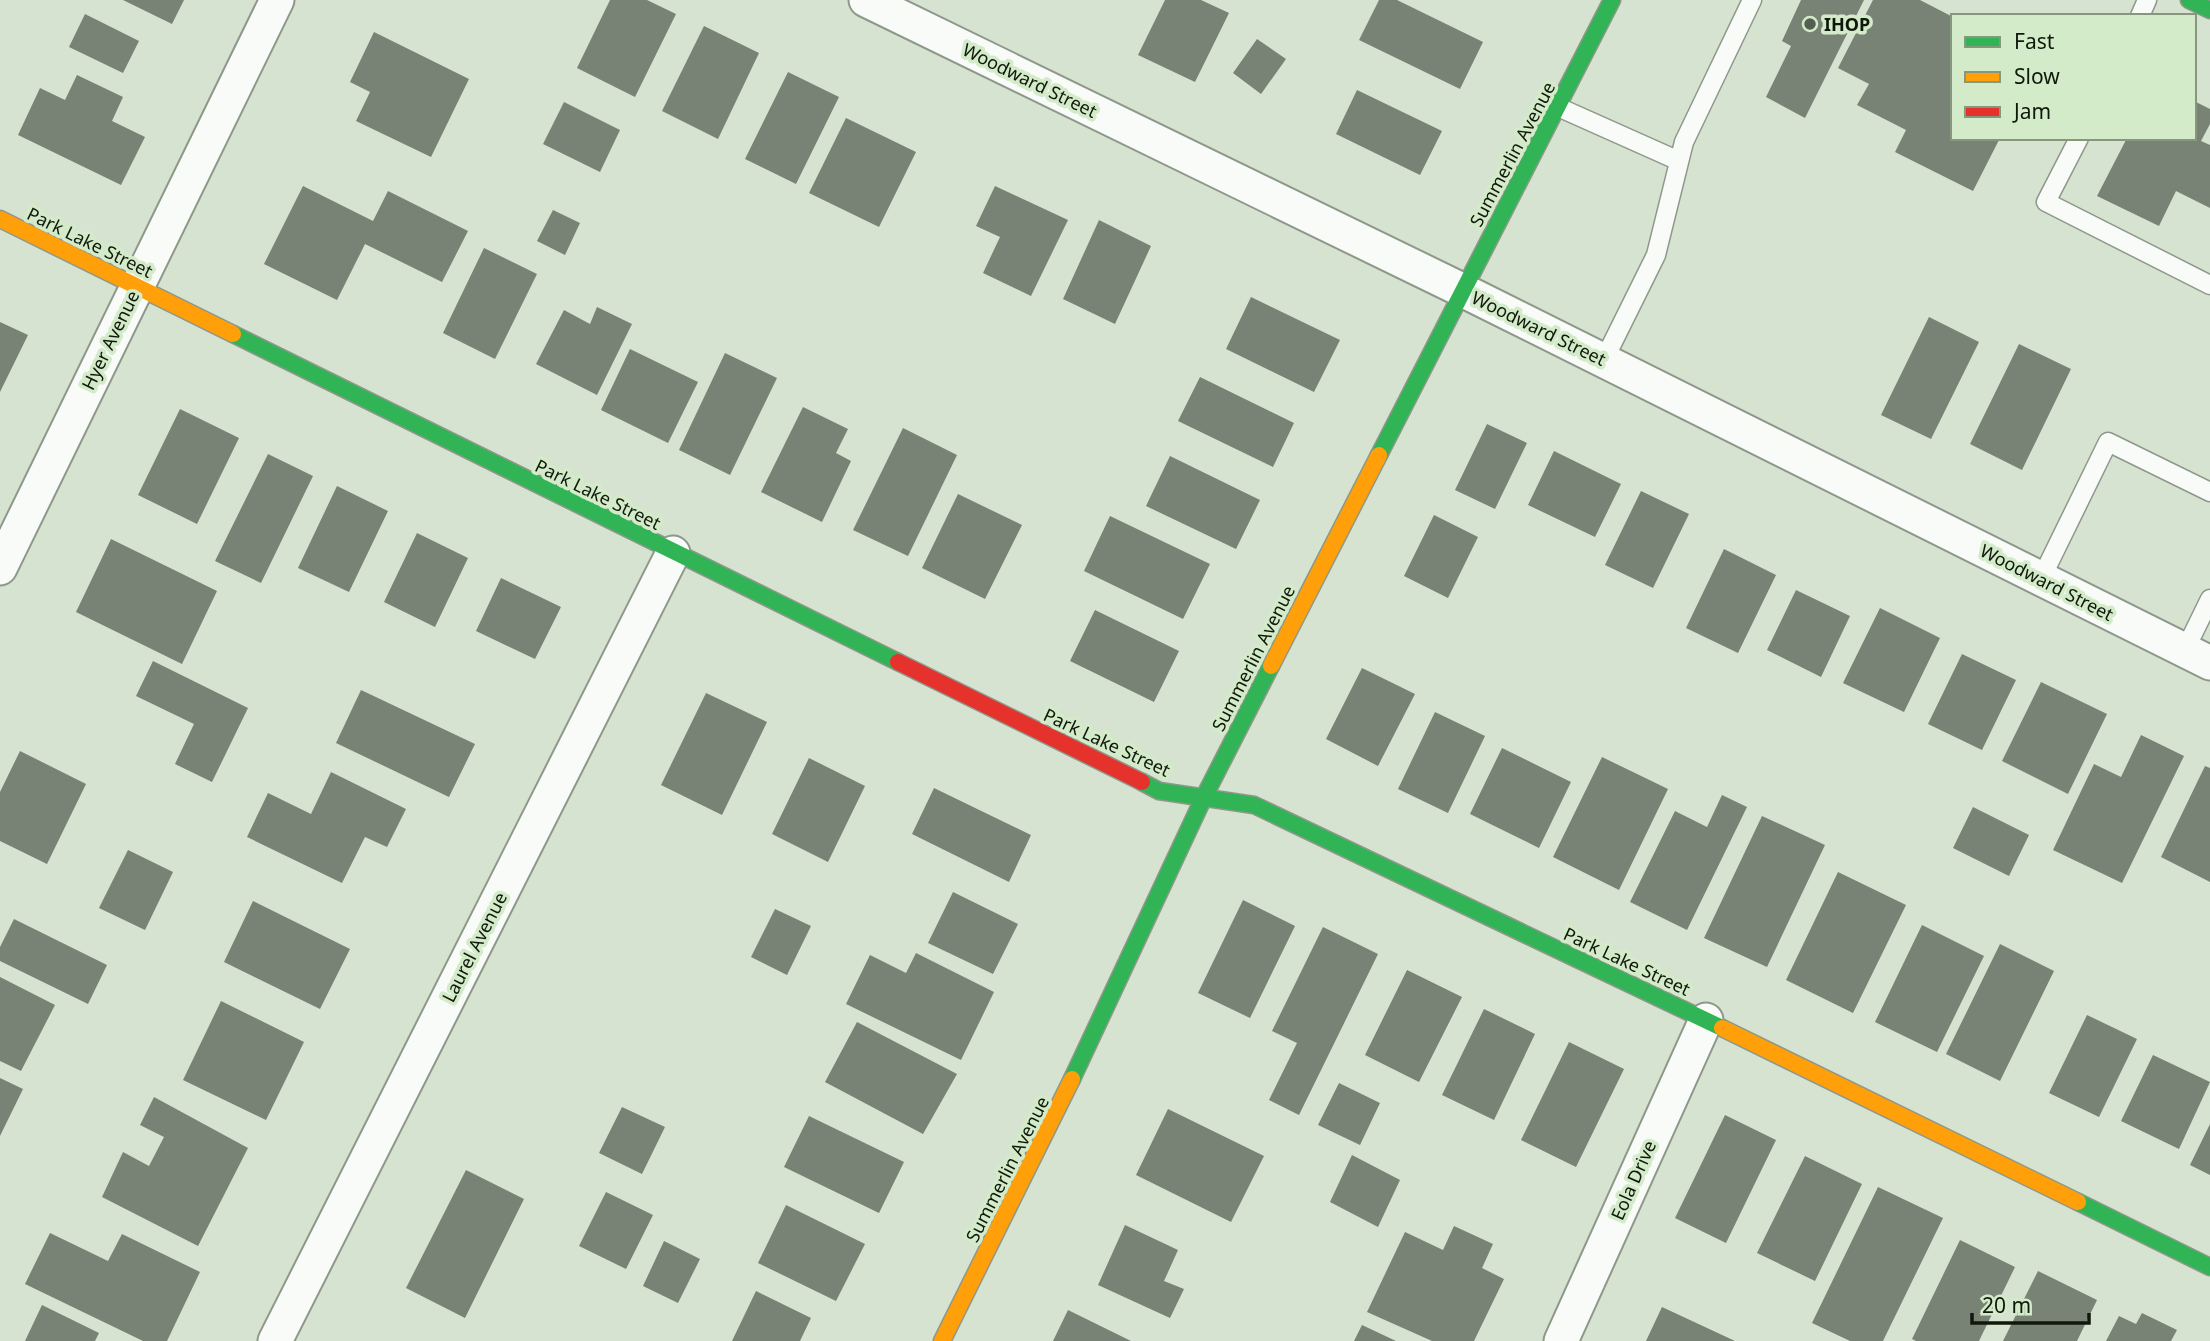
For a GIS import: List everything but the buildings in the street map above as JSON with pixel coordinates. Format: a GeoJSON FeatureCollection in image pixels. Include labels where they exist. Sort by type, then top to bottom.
{"type":"FeatureCollection","features":[{"type":"Feature","properties":{"kind":"main road","name":"Summerlin Avenue"},"geometry":{"type":"LineString","coordinates":[[942,1341],[1058,1110],[1204,797],[1612,0]]}},
{"type":"Feature","properties":{"kind":"main road"},"geometry":{"type":"LineString","coordinates":[[2189,0],[2210,10]]}},
{"type":"Feature","properties":{"kind":"main road","name":"Park Lake Street"},"geometry":{"type":"LineString","coordinates":[[0,219],[1159,791],[1254,805],[1706,1020],[2210,1267]]}},
{"type":"Feature","properties":{"kind":"street","name":"Hyer Avenue"},"geometry":{"type":"LineString","coordinates":[[0,568],[277,0]]}},
{"type":"Feature","properties":{"kind":"street","name":"Woodward Street"},"geometry":{"type":"LineString","coordinates":[[866,0],[1604,360],[2198,657]]}},
{"type":"Feature","properties":{"kind":"street","name":"Laurel Avenue"},"geometry":{"type":"LineString","coordinates":[[275,1341],[673,553]]}},
{"type":"Feature","properties":{"kind":"street","name":"Eola Drive"},"geometry":{"type":"LineString","coordinates":[[1567,1339],[1706,1020]]}},
{"type":"Feature","properties":{"kind":"lane"},"geometry":{"type":"LineString","coordinates":[[1604,360],[1657,255],[1684,142],[1752,0]]}},
{"type":"Feature","properties":{"kind":"lane"},"geometry":{"type":"LineString","coordinates":[[1558,107],[1679,161]]}},
{"type":"Feature","properties":{"kind":"lane"},"geometry":{"type":"LineString","coordinates":[[2078,140],[2046,202],[2210,285]]}},
{"type":"Feature","properties":{"kind":"lane"},"geometry":{"type":"LineString","coordinates":[[2041,579],[2108,442],[2210,492]]}},
{"type":"Feature","properties":{"kind":"lane"},"geometry":{"type":"LineString","coordinates":[[2198,657],[2210,599]]}},
{"type":"Feature","properties":{"kind":"traffic: fast"},"geometry":{"type":"LineString","coordinates":[[1379,455],[1612,0]]}},
{"type":"Feature","properties":{"kind":"traffic: fast"},"geometry":{"type":"LineString","coordinates":[[2189,0],[2210,10]]}},
{"type":"Feature","properties":{"kind":"traffic: fast"},"geometry":{"type":"LineString","coordinates":[[233,334],[898,662]]}},
{"type":"Feature","properties":{"kind":"traffic: fast"},"geometry":{"type":"LineString","coordinates":[[1072,1079],[1204,797],[1271,666]]}},
{"type":"Feature","properties":{"kind":"traffic: fast"},"geometry":{"type":"LineString","coordinates":[[1142,782],[1159,791],[1254,805],[1722,1028]]}},
{"type":"Feature","properties":{"kind":"traffic: fast"},"geometry":{"type":"LineString","coordinates":[[2078,1202],[2210,1267]]}},
{"type":"Feature","properties":{"kind":"traffic: slow"},"geometry":{"type":"LineString","coordinates":[[0,219],[233,334]]}},
{"type":"Feature","properties":{"kind":"traffic: slow"},"geometry":{"type":"LineString","coordinates":[[1271,666],[1379,455]]}},
{"type":"Feature","properties":{"kind":"traffic: slow"},"geometry":{"type":"LineString","coordinates":[[1722,1028],[2078,1202]]}},
{"type":"Feature","properties":{"kind":"traffic: slow"},"geometry":{"type":"LineString","coordinates":[[942,1341],[1072,1079]]}},
{"type":"Feature","properties":{"kind":"traffic: jam"},"geometry":{"type":"LineString","coordinates":[[898,662],[1142,782]]}},
{"type":"Feature","properties":{"kind":"place","name":"IHOP"},"geometry":{"type":"Point","coordinates":[1810,24]}}]}
